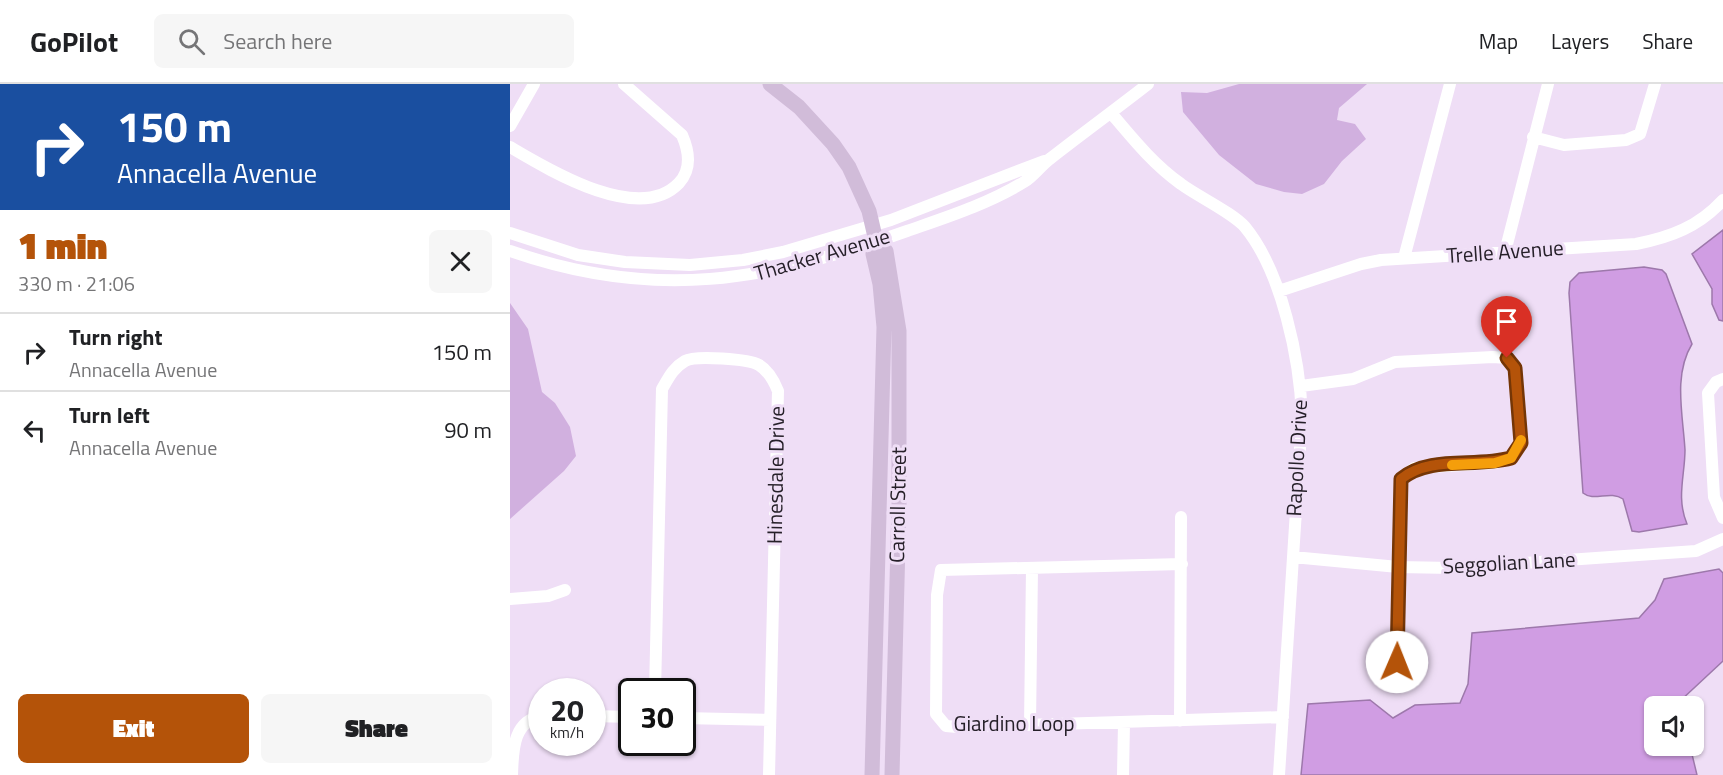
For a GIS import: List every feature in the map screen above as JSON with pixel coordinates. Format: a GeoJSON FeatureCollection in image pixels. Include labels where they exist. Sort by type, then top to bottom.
{"type":"FeatureCollection","features":[{"type":"Feature","properties":{"kind":"main road","name":"Carroll Street"},"geometry":{"type":"LineString","coordinates":[[770,84],[799,107],[833,144],[849,167],[869,211],[876,241],[873,254],[883,306],[883,370],[872,775]]}},
{"type":"Feature","properties":{"kind":"main road","name":"Carroll Street"},"geometry":{"type":"LineString","coordinates":[[876,241],[886,251],[893,281],[899,331],[899,505],[892,775]]}},
{"type":"Feature","properties":{"kind":"main road"},"geometry":{"type":"LineString","coordinates":[[883,370],[888,381],[887,491],[899,505]]}},
{"type":"Feature","properties":{"kind":"street"},"geometry":{"type":"LineString","coordinates":[[510,126],[534,84]]}},
{"type":"Feature","properties":{"kind":"street"},"geometry":{"type":"LineString","coordinates":[[510,147],[569,180],[597,191],[632,197],[666,194],[687,171],[687,147],[682,135],[624,84]]}},
{"type":"Feature","properties":{"kind":"street","name":"Thacker Avenue"},"geometry":{"type":"LineString","coordinates":[[510,251],[581,272],[626,279],[691,281],[777,271],[876,241],[992,199],[1026,181],[1048,160],[1148,84]]}},
{"type":"Feature","properties":{"kind":"street"},"geometry":{"type":"LineString","coordinates":[[1404,258],[1450,84]]}},
{"type":"Feature","properties":{"kind":"street"},"geometry":{"type":"LineString","coordinates":[[1504,252],[1548,84]]}},
{"type":"Feature","properties":{"kind":"street"},"geometry":{"type":"LineString","coordinates":[[1533,137],[1564,145],[1626,140],[1640,134],[1654,84]]}},
{"type":"Feature","properties":{"kind":"street","name":"Rapollo Drive"},"geometry":{"type":"LineString","coordinates":[[1111,112],[1152,161],[1183,186],[1244,226],[1277,282],[1301,386],[1302,417],[1279,775]]}},
{"type":"Feature","properties":{"kind":"street","name":"Thacker Avenue"},"geometry":{"type":"LineString","coordinates":[[510,233],[597,258],[660,265],[690,265],[767,256],[873,225],[952,198],[1048,160]]}},
{"type":"Feature","properties":{"kind":"street","name":"Trelle Avenue"},"geometry":{"type":"LineString","coordinates":[[1279,291],[1360,264],[1404,258],[1636,244],[1665,238],[1694,226],[1723,200]]}},
{"type":"Feature","properties":{"kind":"street"},"geometry":{"type":"LineString","coordinates":[[1301,386],[1353,379],[1395,362],[1493,357],[1507,358],[1515,368],[1521,443],[1511,458],[1495,463],[1414,468],[1401,479],[1397,662],[1405,684]]}},
{"type":"Feature","properties":{"kind":"street","name":"Hinesdale Drive"},"geometry":{"type":"LineString","coordinates":[[655,678],[662,389],[672,370],[688,359],[746,360],[759,365],[772,376],[778,391],[769,775]]}},
{"type":"Feature","properties":{"kind":"street"},"geometry":{"type":"LineString","coordinates":[[1723,380],[1716,382],[1708,393],[1714,497],[1723,518]]}},
{"type":"Feature","properties":{"kind":"street"},"geometry":{"type":"LineString","coordinates":[[1180,721],[1181,517]]}},
{"type":"Feature","properties":{"kind":"street","name":"Seggolian Lane"},"geometry":{"type":"LineString","coordinates":[[1293,557],[1398,567],[1452,568],[1696,552],[1723,539]]}},
{"type":"Feature","properties":{"kind":"street","name":"Giardino Loop"},"geometry":{"type":"LineString","coordinates":[[1182,564],[941,570],[936,617],[935,706],[940,720],[946,726],[957,727],[1283,717]]}},
{"type":"Feature","properties":{"kind":"street"},"geometry":{"type":"LineString","coordinates":[[1030,726],[1032,568]]}},
{"type":"Feature","properties":{"kind":"street"},"geometry":{"type":"LineString","coordinates":[[510,599],[548,596],[565,590]]}},
{"type":"Feature","properties":{"kind":"street"},"geometry":{"type":"LineString","coordinates":[[696,718],[770,720]]}},
{"type":"Feature","properties":{"kind":"street"},"geometry":{"type":"LineString","coordinates":[[512,775],[513,745],[520,729],[528,722]]}},
{"type":"Feature","properties":{"kind":"street"},"geometry":{"type":"LineString","coordinates":[[1123,775],[1124,723]]}},
{"type":"Feature","properties":{"kind":"shaded area"},"geometry":{"type":"Polygon","coordinates":[[[1239,84],[1367,84],[1339,108],[1337,120],[1355,124],[1366,139],[1342,161],[1324,184],[1302,194],[1284,192],[1256,184],[1219,155],[1183,112],[1181,92],[1207,93],[1239,84]]]}},
{"type":"Feature","properties":{"kind":"shaded area"},"geometry":{"type":"Polygon","coordinates":[[[1723,230],[1723,321],[1719,320],[1712,304],[1712,289],[1692,254],[1723,230]]]}},
{"type":"Feature","properties":{"kind":"shaded area"},"geometry":{"type":"Polygon","coordinates":[[[1644,267],[1662,270],[1666,274],[1692,344],[1686,356],[1681,382],[1685,450],[1682,505],[1687,524],[1639,532],[1632,531],[1623,499],[1583,493],[1569,293],[1570,282],[1579,273],[1644,267]]]}},
{"type":"Feature","properties":{"kind":"shaded area"},"geometry":{"type":"Polygon","coordinates":[[[510,303],[528,329],[542,392],[555,403],[570,427],[576,456],[564,471],[510,519],[510,303]]]}},
{"type":"Feature","properties":{"kind":"shaded area"},"geometry":{"type":"Polygon","coordinates":[[[1719,569],[1723,573],[1723,661],[1685,696],[1644,696],[1644,756],[1692,756],[1697,775],[1301,775],[1308,704],[1370,700],[1393,718],[1415,705],[1460,703],[1468,684],[1472,633],[1639,618],[1655,600],[1664,579],[1719,569]]]}},
{"type":"Feature","properties":{"kind":"slow traffic"},"geometry":{"type":"LineString","coordinates":[[1452,465],[1495,463],[1511,458],[1521,440]]}},
{"type":"Feature","properties":{"kind":"route"},"geometry":{"type":"LineString","coordinates":[[1397,662],[1401,479],[1414,468],[1495,463],[1511,458],[1521,443],[1515,368],[1507,358]]}}]}
